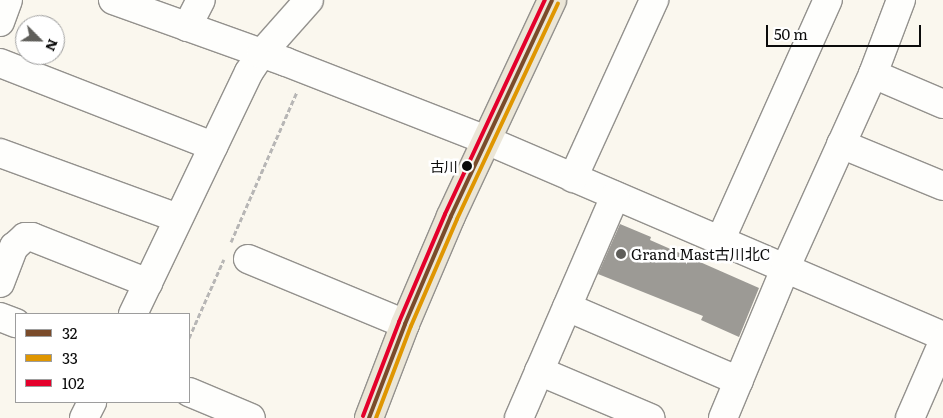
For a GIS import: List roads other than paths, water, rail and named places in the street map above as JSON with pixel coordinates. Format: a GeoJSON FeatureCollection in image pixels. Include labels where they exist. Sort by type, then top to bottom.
{"type":"FeatureCollection","features":[{"type":"Feature","properties":{"kind":"main road"},"geometry":{"type":"LineString","coordinates":[[370,418],[405,324],[486,140],[552,0]]}},
{"type":"Feature","properties":{"kind":"street"},"geometry":{"type":"LineString","coordinates":[[0,22],[8,0]]}},
{"type":"Feature","properties":{"kind":"street"},"geometry":{"type":"LineString","coordinates":[[113,0],[306,70],[486,140],[720,242],[943,336]]}},
{"type":"Feature","properties":{"kind":"street"},"geometry":{"type":"LineString","coordinates":[[187,27],[201,0]]}},
{"type":"Feature","properties":{"kind":"street"},"geometry":{"type":"LineString","coordinates":[[133,313],[235,99],[261,54],[309,0]]}},
{"type":"Feature","properties":{"kind":"street"},"geometry":{"type":"LineString","coordinates":[[573,178],[654,0]]}},
{"type":"Feature","properties":{"kind":"street"},"geometry":{"type":"LineString","coordinates":[[720,242],[828,0]]}},
{"type":"Feature","properties":{"kind":"street"},"geometry":{"type":"LineString","coordinates":[[723,418],[785,269],[873,74],[901,0]]}},
{"type":"Feature","properties":{"kind":"street"},"geometry":{"type":"LineString","coordinates":[[0,63],[212,146]]}},
{"type":"Feature","properties":{"kind":"street"},"geometry":{"type":"LineString","coordinates":[[873,74],[943,104]]}},
{"type":"Feature","properties":{"kind":"street"},"geometry":{"type":"LineString","coordinates":[[841,144],[943,186]]}},
{"type":"Feature","properties":{"kind":"street"},"geometry":{"type":"LineString","coordinates":[[0,153],[178,218]]}},
{"type":"Feature","properties":{"kind":"street"},"geometry":{"type":"LineString","coordinates":[[519,418],[615,196]]}},
{"type":"Feature","properties":{"kind":"street"},"geometry":{"type":"LineString","coordinates":[[0,283],[14,247],[25,237],[32,237],[148,282]]}},
{"type":"Feature","properties":{"kind":"street"},"geometry":{"type":"LineString","coordinates":[[233,255],[405,324]]}},
{"type":"Feature","properties":{"kind":"street"},"geometry":{"type":"LineString","coordinates":[[566,307],[739,381]]}},
{"type":"Feature","properties":{"kind":"street"},"geometry":{"type":"LineString","coordinates":[[0,317],[15,324]]}},
{"type":"Feature","properties":{"kind":"street"},"geometry":{"type":"LineString","coordinates":[[915,417],[943,342]]}},
{"type":"Feature","properties":{"kind":"street"},"geometry":{"type":"LineString","coordinates":[[539,371],[650,418]]}},
{"type":"Feature","properties":{"kind":"street"},"geometry":{"type":"LineString","coordinates":[[190,392],[251,418]]}},
{"type":"Feature","properties":{"kind":"street"},"geometry":{"type":"LineString","coordinates":[[84,418],[92,403]]}},
{"type":"Feature","properties":{"kind":"place","name":"古川"},"geometry":{"type":"Point","coordinates":[467,166]}},
{"type":"Feature","properties":{"kind":"place","name":"Grand Mast古川北C"},"geometry":{"type":"Point","coordinates":[621,254]}}]}
